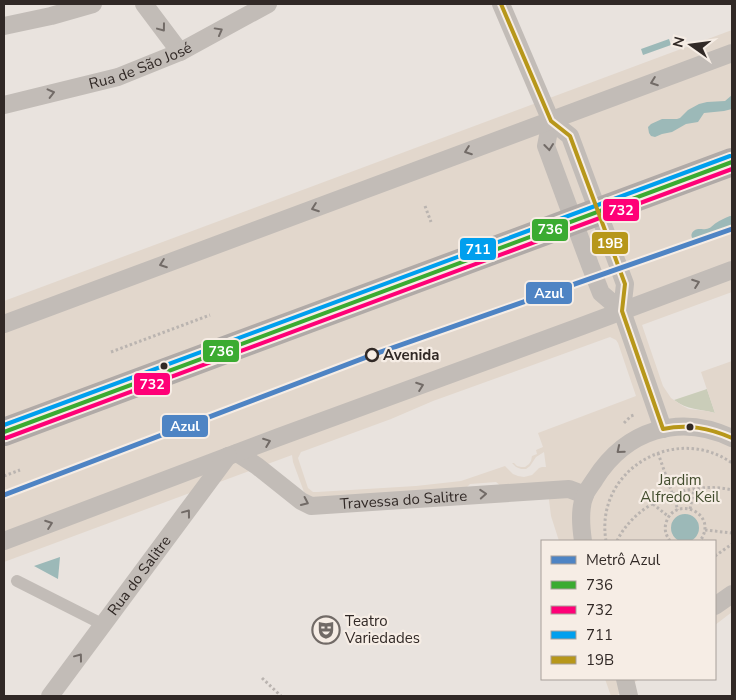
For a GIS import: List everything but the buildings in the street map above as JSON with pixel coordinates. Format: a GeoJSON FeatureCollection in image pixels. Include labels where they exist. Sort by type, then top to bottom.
{"type":"FeatureCollection","features":[{"type":"Feature","properties":{"kind":"main road"},"geometry":{"type":"LineString","coordinates":[[4,432],[732,162]]}},
{"type":"Feature","properties":{"kind":"street"},"geometry":{"type":"LineString","coordinates":[[4,26],[50,10],[94,4]]}},
{"type":"Feature","properties":{"kind":"street"},"geometry":{"type":"LineString","coordinates":[[144,4],[180,52]]}},
{"type":"Feature","properties":{"kind":"street","name":"Rua de São José"},"geometry":{"type":"LineString","coordinates":[[4,105],[118,77],[180,52],[268,4]]}},
{"type":"Feature","properties":{"kind":"street"},"geometry":{"type":"LineString","coordinates":[[501,4],[551,121],[570,136],[601,293],[622,311]]}},
{"type":"Feature","properties":{"kind":"street"},"geometry":{"type":"LineString","coordinates":[[4,324],[732,53]]}},
{"type":"Feature","properties":{"kind":"street"},"geometry":{"type":"LineString","coordinates":[[551,121],[546,146],[625,284],[622,311],[663,429]]}},
{"type":"Feature","properties":{"kind":"street"},"geometry":{"type":"LineString","coordinates":[[4,541],[732,270]]}},
{"type":"Feature","properties":{"kind":"street"},"geometry":{"type":"LineString","coordinates":[[583,540],[581,526],[585,495],[604,466],[622,448],[637,438],[652,432],[686,426],[721,432],[732,438]]}},
{"type":"Feature","properties":{"kind":"street","name":"Travessa do Salitre"},"geometry":{"type":"LineString","coordinates":[[233,455],[257,466],[310,506],[569,489],[585,495]]}},
{"type":"Feature","properties":{"kind":"street","name":"Rua do Salitre"},"geometry":{"type":"LineString","coordinates":[[50,696],[233,455]]}},
{"type":"Feature","properties":{"kind":"street"},"geometry":{"type":"LineString","coordinates":[[17,581],[104,625]]}},
{"type":"Feature","properties":{"kind":"street"},"geometry":{"type":"LineString","coordinates":[[716,605],[732,594]]}},
{"type":"Feature","properties":{"kind":"street"},"geometry":{"type":"LineString","coordinates":[[625,680],[629,696]]}},
{"type":"Feature","properties":{"kind":"path"},"geometry":{"type":"LineString","coordinates":[[425,206],[431,222]]}},
{"type":"Feature","properties":{"kind":"path"},"geometry":{"type":"LineString","coordinates":[[111,352],[210,315]]}},
{"type":"Feature","properties":{"kind":"path"},"geometry":{"type":"LineString","coordinates":[[444,329],[463,322]]}},
{"type":"Feature","properties":{"kind":"path"},"geometry":{"type":"LineString","coordinates":[[624,423],[634,415]]}},
{"type":"Feature","properties":{"kind":"path"},"geometry":{"type":"LineString","coordinates":[[606,540],[605,523],[611,497],[626,474],[646,458],[672,449],[686,448],[700,449],[713,453],[732,464]]}},
{"type":"Feature","properties":{"kind":"path"},"geometry":{"type":"LineString","coordinates":[[658,453],[678,510]]}},
{"type":"Feature","properties":{"kind":"path"},"geometry":{"type":"LineString","coordinates":[[4,476],[20,470]]}},
{"type":"Feature","properties":{"kind":"path"},"geometry":{"type":"LineString","coordinates":[[690,509],[694,489]]}},
{"type":"Feature","properties":{"kind":"path"},"geometry":{"type":"LineString","coordinates":[[618,540],[628,524],[638,514],[672,495],[694,489],[732,490]]}},
{"type":"Feature","properties":{"kind":"path"},"geometry":{"type":"LineString","coordinates":[[653,504],[669,517]]}},
{"type":"Feature","properties":{"kind":"path"},"geometry":{"type":"LineString","coordinates":[[669,540],[665,528],[669,517],[673,512],[686,508],[698,513],[705,524],[705,530],[701,540]]}},
{"type":"Feature","properties":{"kind":"path"},"geometry":{"type":"LineString","coordinates":[[705,530],[732,533]]}},
{"type":"Feature","properties":{"kind":"path"},"geometry":{"type":"LineString","coordinates":[[716,555],[732,544]]}},
{"type":"Feature","properties":{"kind":"path"},"geometry":{"type":"LineString","coordinates":[[262,678],[281,696]]}},
{"type":"Feature","properties":{"kind":"green space"},"geometry":{"type":"Polygon","coordinates":[[[707,389],[715,413],[689,407],[674,400],[707,389]]]}},
{"type":"Feature","properties":{"kind":"shaded area"},"geometry":{"type":"Polygon","coordinates":[[[732,30],[732,292],[642,325],[663,386],[671,398],[689,409],[715,413],[701,372],[732,361],[732,612],[716,624],[716,540],[559,540],[551,516],[547,483],[502,487],[496,482],[470,484],[464,490],[319,499],[304,492],[292,455],[4,562],[4,301],[732,30]],[[610,337],[433,401],[391,419],[301,452],[298,458],[308,488],[313,492],[317,492],[416,486],[461,481],[505,466],[518,476],[532,475],[539,468],[546,467],[544,452],[536,457],[526,469],[516,467],[512,463],[521,467],[529,464],[532,456],[537,454],[536,450],[543,447],[538,433],[636,396],[618,343],[610,337]]]}},
{"type":"Feature","properties":{"kind":"shaded area"},"geometry":{"type":"Polygon","coordinates":[[[605,680],[638,680],[616,696],[611,696],[605,680]]]}},
{"type":"Feature","properties":{"kind":"water"},"geometry":{"type":"Polygon","coordinates":[[[669,39],[671,45],[643,55],[641,49],[669,39]]]}},
{"type":"Feature","properties":{"kind":"water"},"geometry":{"type":"Polygon","coordinates":[[[732,95],[732,109],[704,113],[698,122],[686,124],[672,132],[655,137],[649,133],[648,127],[651,124],[662,119],[680,118],[688,110],[699,104],[725,101],[732,95]]]}},
{"type":"Feature","properties":{"kind":"water"},"geometry":{"type":"Polygon","coordinates":[[[732,216],[732,226],[705,240],[696,241],[692,238],[695,230],[709,228],[732,216]]]}},
{"type":"Feature","properties":{"kind":"water"},"geometry":{"type":"Polygon","coordinates":[[[680,515],[690,515],[698,523],[698,533],[692,540],[678,540],[672,533],[672,523],[680,515]]]}},
{"type":"Feature","properties":{"kind":"water"},"geometry":{"type":"Polygon","coordinates":[[[60,557],[58,579],[34,566],[60,557]]]}},
{"type":"Feature","properties":{"kind":"metro line","name":"Azul"},"geometry":{"type":"LineString","coordinates":[[4,495],[372,355],[732,229]]}},
{"type":"Feature","properties":{"kind":"transit line","name":"19B"},"geometry":{"type":"LineString","coordinates":[[501,4],[551,121],[570,136],[625,284],[622,311],[663,429],[698,428],[732,438]]}},
{"type":"Feature","properties":{"kind":"transit line","name":"711"},"geometry":{"type":"LineString","coordinates":[[4,425],[730,156]]}},
{"type":"Feature","properties":{"kind":"transit line","name":"736"},"geometry":{"type":"LineString","coordinates":[[4,432],[732,162]]}},
{"type":"Feature","properties":{"kind":"transit line","name":"732"},"geometry":{"type":"LineString","coordinates":[[6,438],[732,169]]}},
{"type":"Feature","properties":{"kind":"place","name":"Avenida"},"geometry":{"type":"Point","coordinates":[372,355]}},
{"type":"Feature","properties":{"kind":"place","name":"Teatro Variedades"},"geometry":{"type":"Point","coordinates":[326,630]}},
{"type":"Feature","properties":{"kind":"park label","name":"Jardim Alfredo Keil"},"geometry":{"type":"Point","coordinates":[680,488]}}]}
